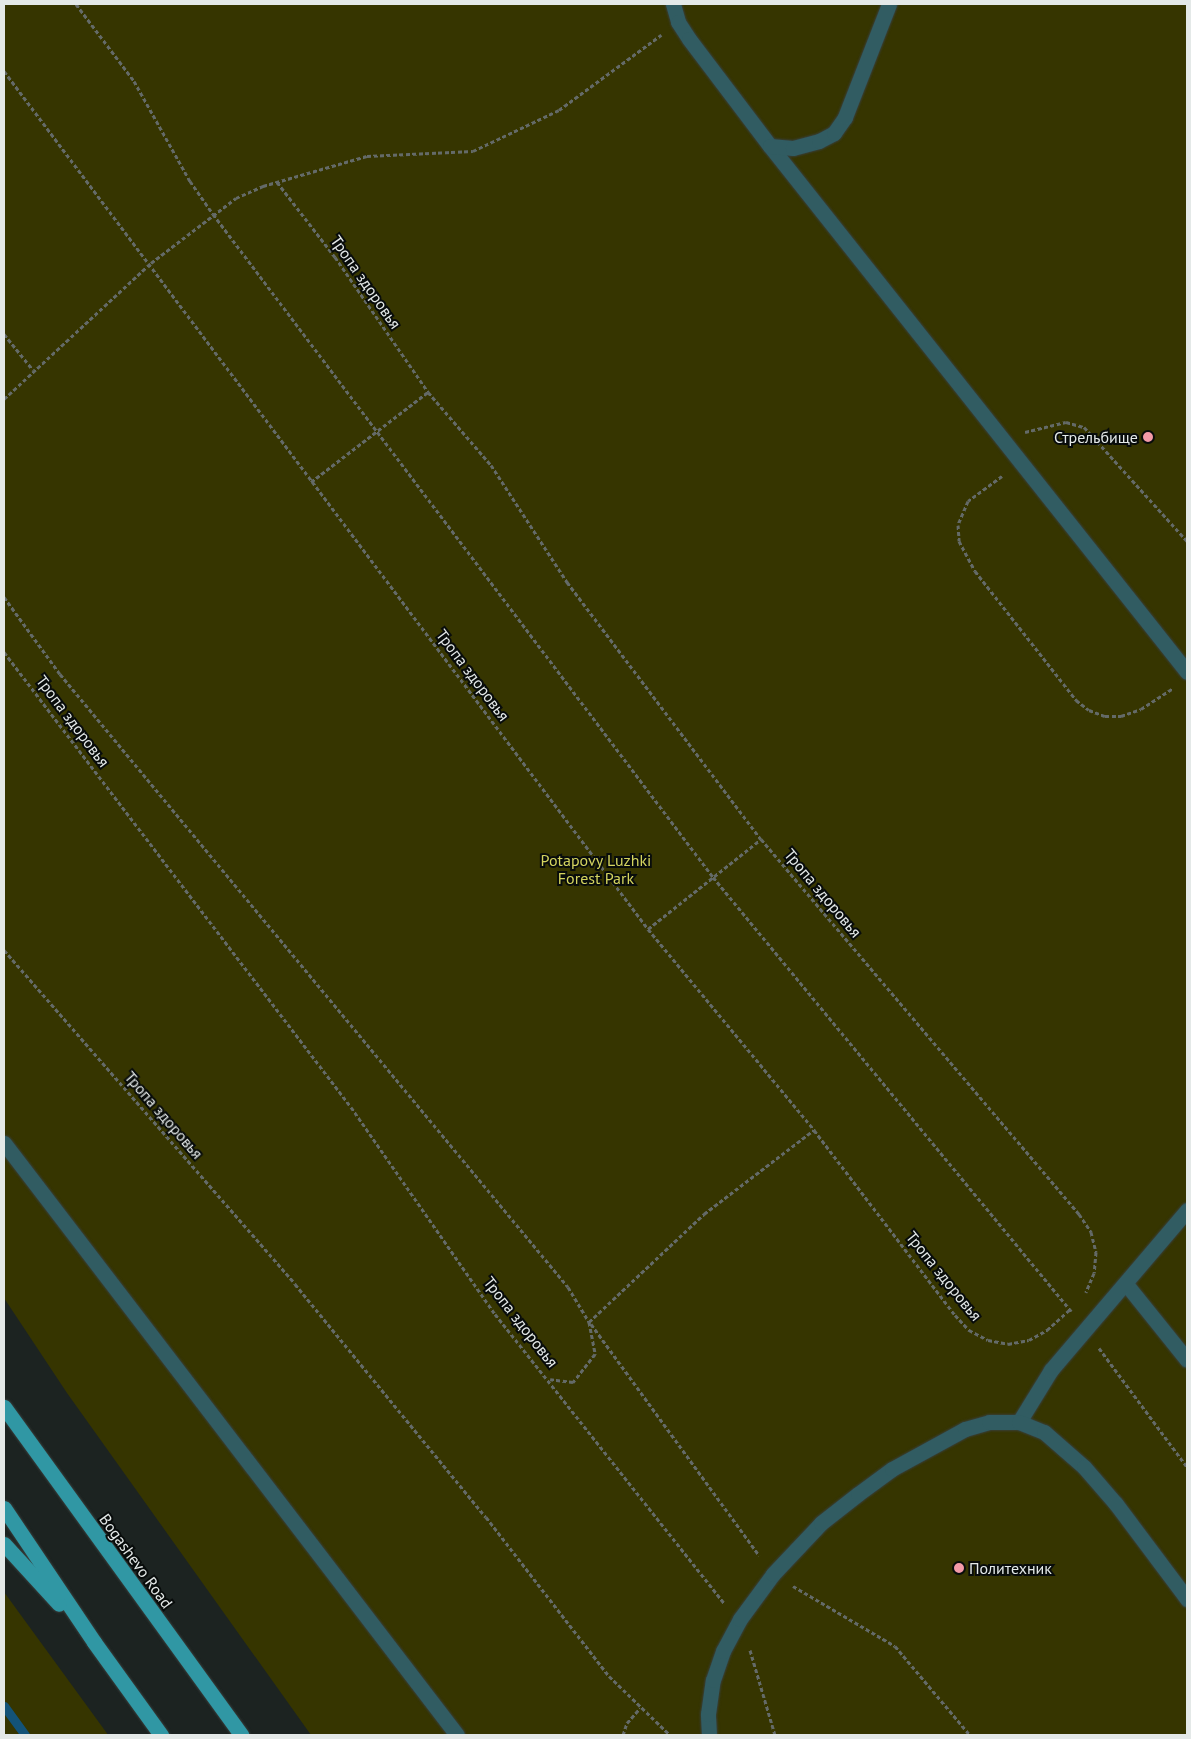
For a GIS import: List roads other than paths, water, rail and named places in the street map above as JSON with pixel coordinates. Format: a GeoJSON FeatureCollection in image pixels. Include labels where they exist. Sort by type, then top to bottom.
{"type":"FeatureCollection","features":[{"type":"Feature","properties":{"kind":"main road","name":"Bogashevo Road"},"geometry":{"type":"LineString","coordinates":[[4,1407],[241,1735]]}},
{"type":"Feature","properties":{"kind":"main road"},"geometry":{"type":"LineString","coordinates":[[4,1508],[94,1642],[162,1735]]}},
{"type":"Feature","properties":{"kind":"main road"},"geometry":{"type":"LineString","coordinates":[[4,1544],[94,1642]]}},
{"type":"Feature","properties":{"kind":"street"},"geometry":{"type":"LineString","coordinates":[[673,4],[678,22],[770,146],[1020,462],[1183,678]]}},
{"type":"Feature","properties":{"kind":"street"},"geometry":{"type":"LineString","coordinates":[[770,146],[793,148],[819,141],[834,132],[846,118],[889,4]]}},
{"type":"Feature","properties":{"kind":"street"},"geometry":{"type":"LineString","coordinates":[[4,1143],[457,1735]]}},
{"type":"Feature","properties":{"kind":"street"},"geometry":{"type":"LineString","coordinates":[[1020,1422],[1051,1370],[1187,1210]]}},
{"type":"Feature","properties":{"kind":"street"},"geometry":{"type":"LineString","coordinates":[[1126,1284],[1187,1360]]}},
{"type":"Feature","properties":{"kind":"street"},"geometry":{"type":"LineString","coordinates":[[709,1735],[708,1714],[713,1680],[740,1619],[773,1574],[821,1523],[892,1469],[965,1429],[989,1422],[1020,1422],[1044,1432],[1084,1467],[1187,1599]]}},
{"type":"Feature","properties":{"kind":"waterway"},"geometry":{"type":"LineString","coordinates":[[4,1706],[25,1735]]}},
{"type":"Feature","properties":{"kind":"place","name":"Стрельбище"},"geometry":{"type":"Point","coordinates":[1148,437]}},
{"type":"Feature","properties":{"kind":"place","name":"Политехник"},"geometry":{"type":"Point","coordinates":[959,1568]}},
{"type":"Feature","properties":{"kind":"park label","name":"Potapovy Luzhki Forest Park"},"geometry":{"type":"Point","coordinates":[596,869]}}]}
